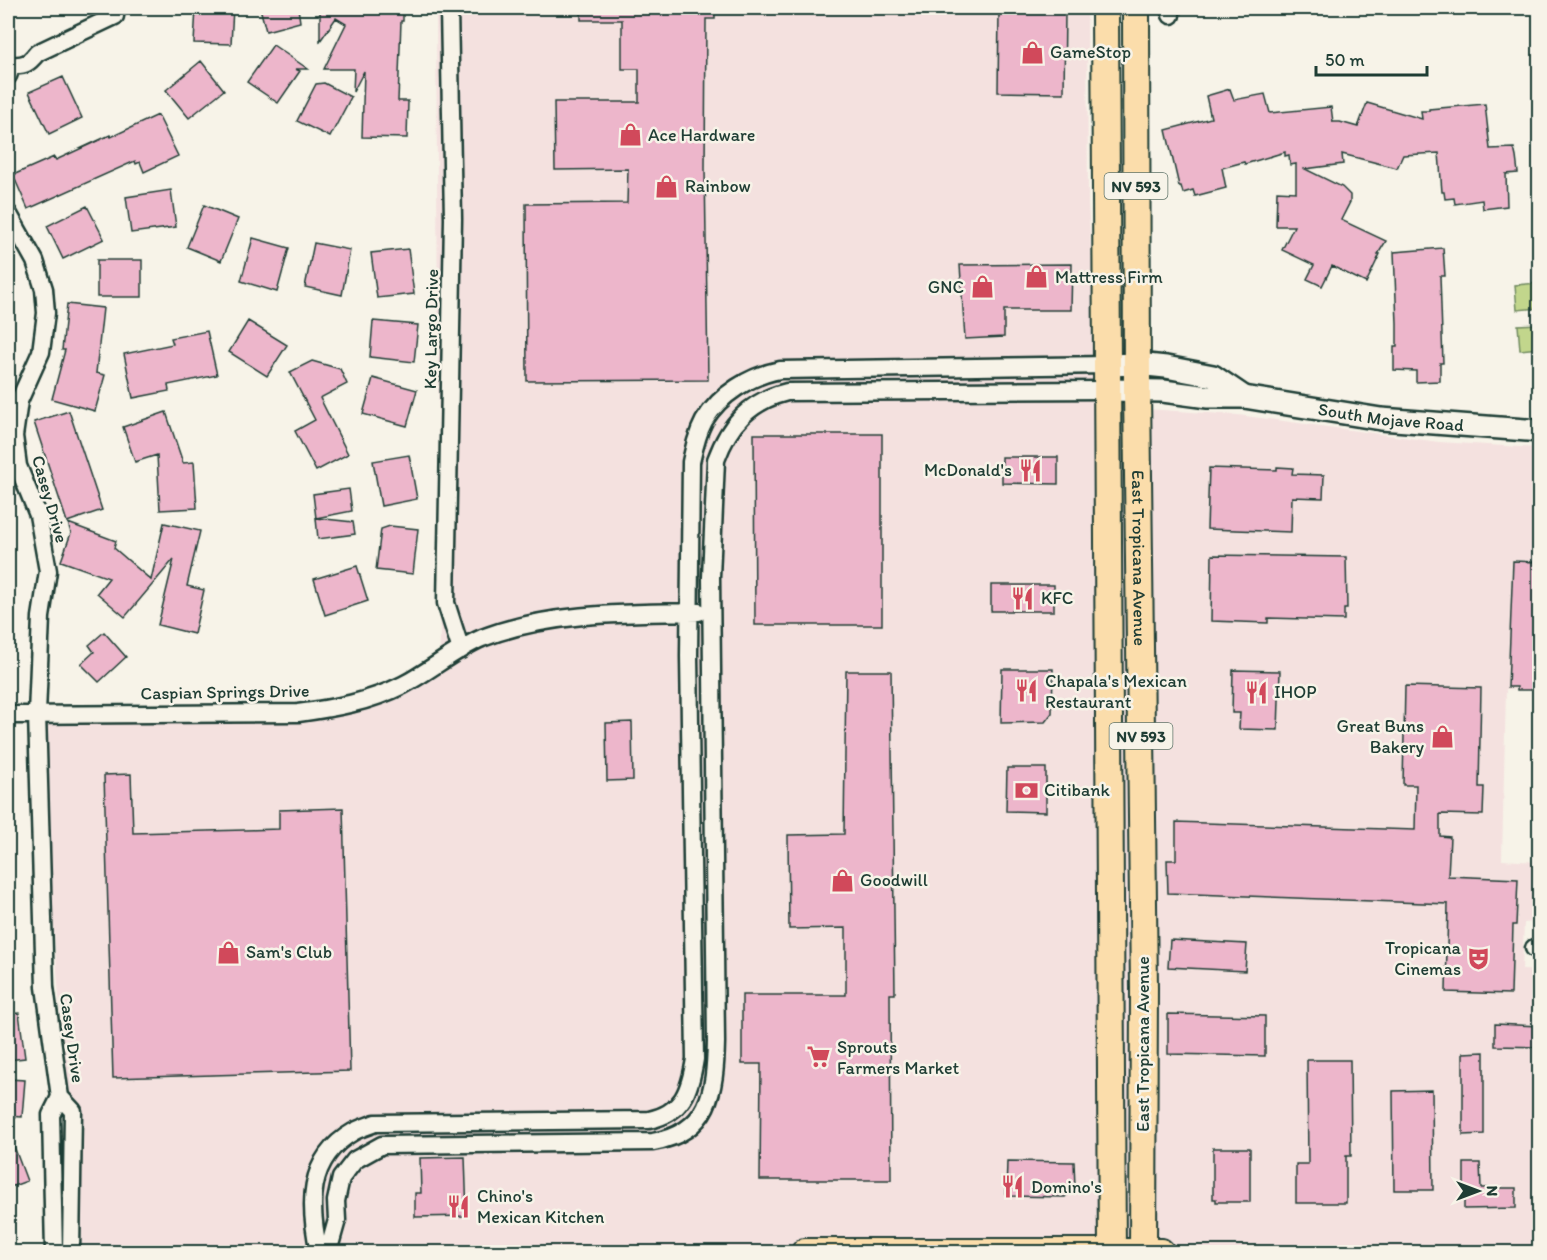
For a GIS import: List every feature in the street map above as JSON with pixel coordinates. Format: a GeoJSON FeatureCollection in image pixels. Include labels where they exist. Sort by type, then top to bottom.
{"type":"FeatureCollection","features":[{"type":"Feature","properties":{"kind":"main road","name":"East Tropicana Avenue"},"geometry":{"type":"LineString","coordinates":[[1105,8],[1112,1252]]}},
{"type":"Feature","properties":{"kind":"main road"},"geometry":{"type":"LineString","coordinates":[[1126,8],[1136,55]]}},
{"type":"Feature","properties":{"kind":"main road","name":"East Tropicana Avenue"},"geometry":{"type":"LineString","coordinates":[[1136,8],[1137,390],[1144,988],[1143,1252]]}},
{"type":"Feature","properties":{"kind":"main road"},"geometry":{"type":"LineString","coordinates":[[1109,661],[1115,666],[1120,676],[1128,784],[1132,797],[1142,806]]}},
{"type":"Feature","properties":{"kind":"main road"},"geometry":{"type":"LineString","coordinates":[[805,1252],[1161,1252]]}},
{"type":"Feature","properties":{"kind":"street"},"geometry":{"type":"LineString","coordinates":[[8,76],[12,65],[23,66],[30,62],[37,53],[115,16],[116,8]]}},
{"type":"Feature","properties":{"kind":"street","name":"Key Largo Drive"},"geometry":{"type":"LineString","coordinates":[[449,8],[453,219],[447,603],[461,650]]}},
{"type":"Feature","properties":{"kind":"street","name":"Casey Drive"},"geometry":{"type":"LineString","coordinates":[[8,213],[35,261],[44,289],[46,313],[40,352],[19,400],[14,436],[18,466],[38,515],[48,571],[41,617],[37,714],[45,987],[60,1097],[51,1115],[54,1252]]}},
{"type":"Feature","properties":{"kind":"street","name":"South Mojave Road"},"geometry":{"type":"LineString","coordinates":[[1108,377],[1137,364],[1179,369],[1213,376],[1244,397]]}},
{"type":"Feature","properties":{"kind":"street"},"geometry":{"type":"LineString","coordinates":[[319,1252],[312,1222],[313,1190],[317,1174],[325,1157],[353,1131],[375,1123],[649,1120],[660,1118],[675,1109],[687,1092],[695,1059],[689,612],[691,462],[704,421],[735,387],[765,373],[780,370],[1108,377]]}},
{"type":"Feature","properties":{"kind":"street"},"geometry":{"type":"LineString","coordinates":[[328,1252],[337,1220],[336,1201],[341,1178],[355,1160],[382,1145],[653,1142],[668,1139],[684,1131],[702,1113],[711,1095],[715,1077],[716,1042],[712,612],[716,460],[734,426],[749,408],[770,396],[788,392],[1108,377]]}},
{"type":"Feature","properties":{"kind":"street","name":"South Mojave Road"},"geometry":{"type":"LineString","coordinates":[[1108,377],[1137,390],[1178,392],[1208,397],[1244,397],[1380,419],[1539,431]]}},
{"type":"Feature","properties":{"kind":"street","name":"Caspian Springs Drive"},"geometry":{"type":"LineString","coordinates":[[8,715],[298,713],[343,707],[404,684],[480,639],[520,625],[560,617],[712,612]]}},
{"type":"Feature","properties":{"kind":"street","name":"Casey Drive"},"geometry":{"type":"LineString","coordinates":[[60,1097],[73,1111],[71,1252]]}},
{"type":"Feature","properties":{"kind":"shaded area"},"geometry":{"type":"Polygon","coordinates":[[[436,8],[1087,8],[1088,205],[1100,375],[1100,406],[1238,415],[1439,442],[1539,448],[1537,691],[1506,689],[1502,860],[1538,862],[1535,922],[1524,923],[1522,970],[1539,971],[1539,1252],[79,1252],[37,714],[343,707],[440,661],[436,8]]]}},
{"type":"Feature","properties":{"kind":"green space"},"geometry":{"type":"Polygon","coordinates":[[[1539,283],[1539,308],[1517,310],[1515,285],[1539,283]]]}},
{"type":"Feature","properties":{"kind":"green space"},"geometry":{"type":"Polygon","coordinates":[[[1539,324],[1539,348],[1520,350],[1518,325],[1539,324]]]}},
{"type":"Feature","properties":{"kind":"building"},"geometry":{"type":"Polygon","coordinates":[[[196,8],[233,8],[231,44],[194,43],[196,8]]]}},
{"type":"Feature","properties":{"kind":"building"},"geometry":{"type":"Polygon","coordinates":[[[260,8],[298,8],[300,22],[266,31],[260,8]]]}},
{"type":"Feature","properties":{"kind":"building"},"geometry":{"type":"Polygon","coordinates":[[[318,8],[403,8],[398,101],[408,101],[407,138],[362,137],[364,71],[353,92],[354,69],[324,69],[346,24],[336,18],[320,41],[320,9],[318,8]]]}},
{"type":"Feature","properties":{"kind":"building"},"geometry":{"type":"Polygon","coordinates":[[[581,8],[715,8],[715,19],[706,19],[705,168],[708,380],[527,381],[526,204],[627,203],[628,169],[555,170],[554,102],[639,102],[639,69],[622,69],[622,20],[581,20],[581,8]]]}},
{"type":"Feature","properties":{"kind":"building","name":"GameStop"},"geometry":{"type":"Polygon","coordinates":[[[999,11],[1065,12],[1064,93],[998,92],[999,11]]]}},
{"type":"Feature","properties":{"kind":"building"},"geometry":{"type":"Polygon","coordinates":[[[273,45],[308,69],[295,69],[300,71],[278,103],[247,82],[273,45]]]}},
{"type":"Feature","properties":{"kind":"building"},"geometry":{"type":"Polygon","coordinates":[[[201,61],[224,90],[189,118],[166,90],[201,61]]]}},
{"type":"Feature","properties":{"kind":"building"},"geometry":{"type":"Polygon","coordinates":[[[63,77],[82,118],[49,134],[29,92],[63,77]]]}},
{"type":"Feature","properties":{"kind":"building"},"geometry":{"type":"Polygon","coordinates":[[[324,83],[351,97],[330,137],[297,121],[316,84],[324,83]]]}},
{"type":"Feature","properties":{"kind":"building"},"geometry":{"type":"Polygon","coordinates":[[[1230,89],[1234,100],[1265,94],[1270,113],[1331,107],[1333,122],[1358,127],[1367,103],[1422,119],[1421,111],[1429,111],[1429,109],[1485,104],[1490,149],[1514,148],[1516,157],[1518,173],[1506,174],[1507,206],[1483,209],[1482,200],[1455,204],[1454,198],[1445,199],[1444,192],[1442,192],[1439,153],[1403,155],[1397,168],[1342,154],[1343,164],[1305,169],[1342,187],[1350,195],[1350,202],[1341,220],[1386,241],[1366,283],[1332,266],[1322,286],[1307,279],[1314,265],[1282,250],[1294,226],[1276,226],[1277,191],[1296,192],[1296,164],[1290,165],[1289,155],[1285,156],[1285,152],[1222,168],[1226,188],[1195,196],[1193,190],[1183,193],[1179,186],[1166,130],[1211,118],[1206,96],[1230,89]]]}},
{"type":"Feature","properties":{"kind":"building"},"geometry":{"type":"Polygon","coordinates":[[[158,115],[178,156],[144,172],[140,162],[136,164],[135,161],[28,209],[13,175],[54,157],[56,160],[158,115]]]}},
{"type":"Feature","properties":{"kind":"building"},"geometry":{"type":"Polygon","coordinates":[[[171,190],[176,227],[131,233],[126,197],[171,190]]]}},
{"type":"Feature","properties":{"kind":"building"},"geometry":{"type":"Polygon","coordinates":[[[204,205],[238,219],[221,261],[187,247],[204,205]]]}},
{"type":"Feature","properties":{"kind":"building"},"geometry":{"type":"Polygon","coordinates":[[[87,206],[104,239],[63,259],[47,226],[87,206]]]}},
{"type":"Feature","properties":{"kind":"building"},"geometry":{"type":"Polygon","coordinates":[[[253,238],[289,248],[277,292],[241,281],[253,238]]]}},
{"type":"Feature","properties":{"kind":"building"},"geometry":{"type":"Polygon","coordinates":[[[314,243],[350,250],[342,295],[305,287],[314,243]]]}},
{"type":"Feature","properties":{"kind":"building"},"geometry":{"type":"Polygon","coordinates":[[[1443,248],[1445,276],[1440,276],[1443,363],[1440,363],[1440,381],[1416,382],[1416,371],[1394,370],[1397,323],[1394,252],[1443,248]]]}},
{"type":"Feature","properties":{"kind":"building"},"geometry":{"type":"Polygon","coordinates":[[[408,249],[414,294],[377,298],[371,253],[408,249]]]}},
{"type":"Feature","properties":{"kind":"building"},"geometry":{"type":"Polygon","coordinates":[[[97,260],[142,260],[142,297],[97,297],[97,260]]]}},
{"type":"Feature","properties":{"kind":"building"},"geometry":{"type":"Polygon","coordinates":[[[1072,264],[1071,310],[1004,310],[1004,337],[965,339],[960,265],[1072,264]]]}},
{"type":"Feature","properties":{"kind":"building"},"geometry":{"type":"Polygon","coordinates":[[[67,304],[103,308],[96,373],[105,375],[95,411],[52,399],[65,350],[62,350],[67,304]]]}},
{"type":"Feature","properties":{"kind":"building"},"geometry":{"type":"Polygon","coordinates":[[[248,321],[287,345],[267,376],[229,352],[248,321]]]}},
{"type":"Feature","properties":{"kind":"building"},"geometry":{"type":"Polygon","coordinates":[[[373,321],[418,325],[414,362],[370,357],[373,321]]]}},
{"type":"Feature","properties":{"kind":"building"},"geometry":{"type":"Polygon","coordinates":[[[207,331],[217,375],[168,385],[169,391],[133,398],[124,354],[173,344],[171,338],[207,331]]]}},
{"type":"Feature","properties":{"kind":"building"},"geometry":{"type":"Polygon","coordinates":[[[312,361],[340,369],[347,384],[320,398],[348,454],[316,471],[295,431],[315,420],[290,372],[312,361]]]}},
{"type":"Feature","properties":{"kind":"building"},"geometry":{"type":"Polygon","coordinates":[[[373,378],[417,390],[407,426],[363,414],[373,378]]]}},
{"type":"Feature","properties":{"kind":"building"},"geometry":{"type":"Polygon","coordinates":[[[69,411],[102,510],[67,522],[34,422],[69,411]]]}},
{"type":"Feature","properties":{"kind":"building"},"geometry":{"type":"Polygon","coordinates":[[[166,412],[183,463],[194,462],[197,508],[160,510],[157,455],[135,462],[123,427],[166,412]]]}},
{"type":"Feature","properties":{"kind":"building"},"geometry":{"type":"Polygon","coordinates":[[[754,434],[882,434],[882,625],[755,625],[754,434]]]}},
{"type":"Feature","properties":{"kind":"building"},"geometry":{"type":"Polygon","coordinates":[[[409,455],[417,499],[381,506],[373,461],[409,455]]]}},
{"type":"Feature","properties":{"kind":"building","name":"McDonald's"},"geometry":{"type":"Polygon","coordinates":[[[1002,457],[1058,457],[1058,484],[1002,483],[1002,457]]]}},
{"type":"Feature","properties":{"kind":"building"},"geometry":{"type":"Polygon","coordinates":[[[1277,467],[1293,468],[1292,474],[1324,475],[1323,498],[1292,497],[1291,532],[1207,529],[1209,468],[1277,470],[1277,467]]]}},
{"type":"Feature","properties":{"kind":"building"},"geometry":{"type":"Polygon","coordinates":[[[349,489],[352,511],[316,518],[313,494],[349,489]]]}},
{"type":"Feature","properties":{"kind":"building"},"geometry":{"type":"Polygon","coordinates":[[[316,518],[353,522],[355,534],[318,539],[316,518]]]}},
{"type":"Feature","properties":{"kind":"building"},"geometry":{"type":"Polygon","coordinates":[[[68,523],[116,541],[114,548],[151,580],[164,523],[200,531],[187,586],[204,590],[194,634],[158,625],[174,559],[125,617],[97,593],[109,578],[61,561],[71,533],[68,523]]]}},
{"type":"Feature","properties":{"kind":"building"},"geometry":{"type":"Polygon","coordinates":[[[390,526],[418,529],[413,574],[376,570],[381,529],[390,526]]]}},
{"type":"Feature","properties":{"kind":"building"},"geometry":{"type":"Polygon","coordinates":[[[1212,555],[1346,557],[1347,609],[1344,609],[1344,620],[1268,618],[1268,623],[1211,621],[1212,555]]]}},
{"type":"Feature","properties":{"kind":"building"},"geometry":{"type":"Polygon","coordinates":[[[1513,561],[1537,562],[1533,673],[1537,673],[1536,690],[1517,690],[1517,687],[1508,687],[1513,561]]]}},
{"type":"Feature","properties":{"kind":"building"},"geometry":{"type":"Polygon","coordinates":[[[357,566],[368,601],[325,615],[314,579],[357,566]]]}},
{"type":"Feature","properties":{"kind":"building","name":"KFC"},"geometry":{"type":"Polygon","coordinates":[[[991,585],[1054,585],[1054,611],[991,611],[991,585]]]}},
{"type":"Feature","properties":{"kind":"building"},"geometry":{"type":"Polygon","coordinates":[[[104,632],[126,657],[99,682],[81,664],[94,652],[89,645],[104,632]]]}},
{"type":"Feature","properties":{"kind":"building","name":"Chapala's Mexican Restaurant"},"geometry":{"type":"Polygon","coordinates":[[[1002,669],[1053,669],[1052,713],[1045,722],[1001,723],[1002,669]]]}},
{"type":"Feature","properties":{"kind":"building","name":"IHOP"},"geometry":{"type":"Polygon","coordinates":[[[1233,670],[1280,671],[1278,730],[1239,729],[1240,713],[1232,713],[1233,670]]]}},
{"type":"Feature","properties":{"kind":"building"},"geometry":{"type":"Polygon","coordinates":[[[846,671],[891,671],[895,994],[890,994],[891,1180],[760,1180],[761,1064],[742,1064],[742,995],[846,995],[846,928],[789,929],[788,835],[844,834],[846,671]]]}},
{"type":"Feature","properties":{"kind":"building"},"geometry":{"type":"Polygon","coordinates":[[[1405,686],[1481,688],[1479,787],[1484,787],[1483,815],[1440,814],[1440,836],[1450,837],[1448,876],[1518,879],[1516,925],[1513,925],[1511,994],[1446,992],[1448,904],[1168,893],[1167,860],[1176,860],[1176,822],[1415,830],[1416,785],[1403,785],[1405,686]]]}},
{"type":"Feature","properties":{"kind":"building"},"geometry":{"type":"Polygon","coordinates":[[[632,722],[633,780],[607,781],[606,723],[632,722]]]}},
{"type":"Feature","properties":{"kind":"building","name":"Citibank"},"geometry":{"type":"Polygon","coordinates":[[[1007,768],[1046,768],[1046,812],[1006,811],[1007,768]]]}},
{"type":"Feature","properties":{"kind":"building","name":"Sam's Club"},"geometry":{"type":"Polygon","coordinates":[[[131,774],[133,833],[279,829],[279,810],[343,808],[350,1071],[113,1078],[104,775],[131,774]]]}},
{"type":"Feature","properties":{"kind":"building"},"geometry":{"type":"Polygon","coordinates":[[[1170,940],[1247,944],[1245,971],[1168,967],[1170,940]]]}},
{"type":"Feature","properties":{"kind":"building"},"geometry":{"type":"Polygon","coordinates":[[[19,1013],[25,1058],[8,1060],[8,1014],[19,1013]]]}},
{"type":"Feature","properties":{"kind":"building"},"geometry":{"type":"Polygon","coordinates":[[[1168,1014],[1265,1016],[1265,1056],[1168,1054],[1168,1014]]]}},
{"type":"Feature","properties":{"kind":"building"},"geometry":{"type":"Polygon","coordinates":[[[1495,1024],[1539,1026],[1539,1047],[1495,1046],[1495,1024]]]}},
{"type":"Feature","properties":{"kind":"building"},"geometry":{"type":"Polygon","coordinates":[[[1484,1052],[1484,1134],[1463,1135],[1463,1053],[1484,1052]]]}},
{"type":"Feature","properties":{"kind":"building"},"geometry":{"type":"Polygon","coordinates":[[[1307,1060],[1350,1060],[1351,1156],[1346,1156],[1346,1203],[1296,1203],[1296,1164],[1308,1164],[1307,1060]]]}},
{"type":"Feature","properties":{"kind":"building"},"geometry":{"type":"Polygon","coordinates":[[[8,1079],[25,1080],[22,1117],[8,1116],[8,1079]]]}},
{"type":"Feature","properties":{"kind":"building"},"geometry":{"type":"Polygon","coordinates":[[[1432,1090],[1433,1190],[1394,1190],[1393,1091],[1432,1090]]]}},
{"type":"Feature","properties":{"kind":"building"},"geometry":{"type":"Polygon","coordinates":[[[8,1133],[27,1181],[8,1188],[8,1133]]]}},
{"type":"Feature","properties":{"kind":"building"},"geometry":{"type":"Polygon","coordinates":[[[1213,1148],[1250,1148],[1250,1202],[1216,1202],[1216,1199],[1213,1199],[1213,1148]]]}},
{"type":"Feature","properties":{"kind":"building"},"geometry":{"type":"Polygon","coordinates":[[[465,1157],[467,1216],[415,1217],[415,1193],[421,1193],[420,1158],[465,1157]]]}},
{"type":"Feature","properties":{"kind":"building"},"geometry":{"type":"Polygon","coordinates":[[[1007,1161],[1074,1162],[1075,1188],[1065,1197],[1006,1196],[1007,1161]]]}},
{"type":"Feature","properties":{"kind":"building"},"geometry":{"type":"Polygon","coordinates":[[[1464,1163],[1480,1163],[1481,1188],[1516,1188],[1516,1208],[1464,1209],[1464,1163]]]}},
{"type":"Feature","properties":{"kind":"place","name":"GameStop"},"geometry":{"type":"Point","coordinates":[1032,52]}},
{"type":"Feature","properties":{"kind":"place","name":"Ace Hardware"},"geometry":{"type":"Point","coordinates":[630,135]}},
{"type":"Feature","properties":{"kind":"place","name":"Rainbow"},"geometry":{"type":"Point","coordinates":[667,186]}},
{"type":"Feature","properties":{"kind":"place","name":"Mattress Firm"},"geometry":{"type":"Point","coordinates":[1037,277]}},
{"type":"Feature","properties":{"kind":"place","name":"GNC"},"geometry":{"type":"Point","coordinates":[982,287]}},
{"type":"Feature","properties":{"kind":"place","name":"McDonald's"},"geometry":{"type":"Point","coordinates":[1030,470]}},
{"type":"Feature","properties":{"kind":"place","name":"KFC"},"geometry":{"type":"Point","coordinates":[1023,598]}},
{"type":"Feature","properties":{"kind":"place","name":"Chapala's Mexican Restaurant"},"geometry":{"type":"Point","coordinates":[1027,691]}},
{"type":"Feature","properties":{"kind":"place","name":"IHOP"},"geometry":{"type":"Point","coordinates":[1256,692]}},
{"type":"Feature","properties":{"kind":"place","name":"Great Buns Bakery"},"geometry":{"type":"Point","coordinates":[1442,736]}},
{"type":"Feature","properties":{"kind":"place","name":"Citibank"},"geometry":{"type":"Point","coordinates":[1026,790]}},
{"type":"Feature","properties":{"kind":"place","name":"Goodwill"},"geometry":{"type":"Point","coordinates":[842,880]}},
{"type":"Feature","properties":{"kind":"place","name":"Sam's Club"},"geometry":{"type":"Point","coordinates":[228,952]}},
{"type":"Feature","properties":{"kind":"place","name":"Tropicana Cinemas"},"geometry":{"type":"Point","coordinates":[1479,958]}},
{"type":"Feature","properties":{"kind":"place","name":"Sprouts Farmers Market"},"geometry":{"type":"Point","coordinates":[819,1057]}},
{"type":"Feature","properties":{"kind":"place","name":"Domino's"},"geometry":{"type":"Point","coordinates":[1013,1187]}},
{"type":"Feature","properties":{"kind":"place","name":"Chino's Mexican Kitchen"},"geometry":{"type":"Point","coordinates":[459,1206]}}]}
